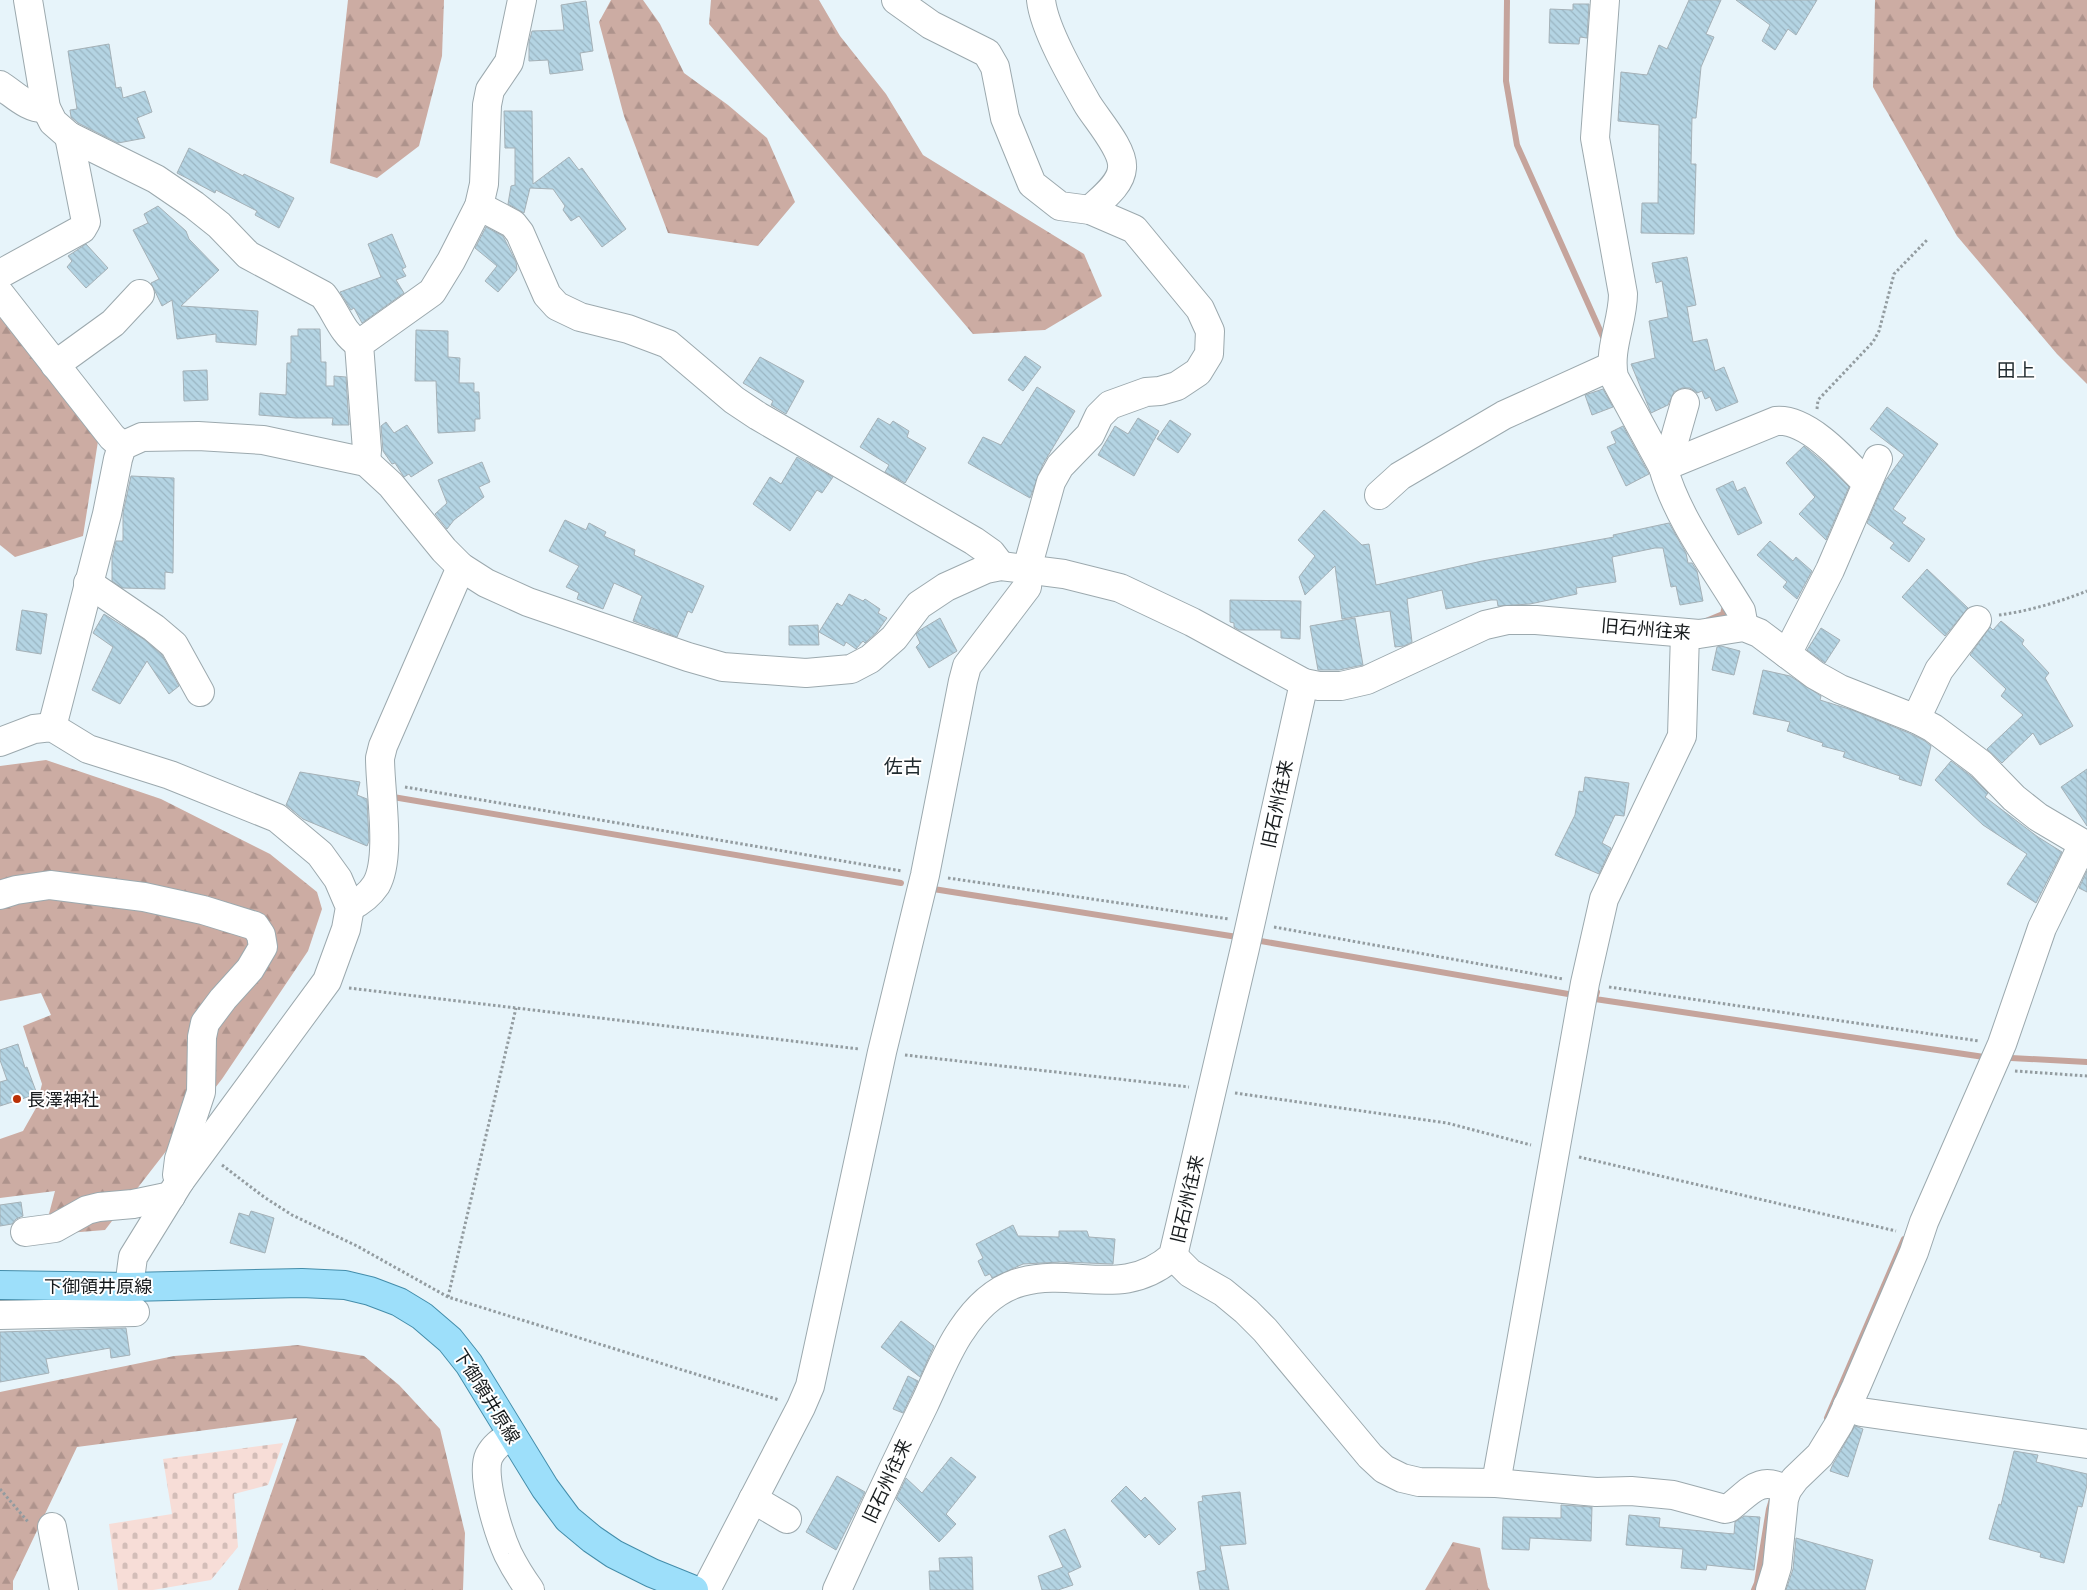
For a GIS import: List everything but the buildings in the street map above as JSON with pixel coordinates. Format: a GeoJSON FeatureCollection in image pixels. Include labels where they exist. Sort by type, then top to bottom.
{"type":"FeatureCollection","features":[{"type":"Feature","properties":{"kind":"main road","name":"下御領井原線"},"geometry":{"type":"LineString","coordinates":[[0,1285],[132,1300],[302,1283],[345,1285],[392,1299],[422,1316],[450,1340],[469,1364],[544,1488],[568,1519],[614,1554],[652,1573],[694,1590]]}},
{"type":"Feature","properties":{"kind":"street"},"geometry":{"type":"LineString","coordinates":[[28,0],[46,108],[53,122],[69,136],[156,179],[219,225],[248,255],[323,295],[331,305],[345,333],[359,344],[366,462]]}},
{"type":"Feature","properties":{"kind":"street"},"geometry":{"type":"LineString","coordinates":[[359,344],[432,292],[451,261],[479,206],[484,184],[487,105],[490,90],[509,62],[522,0]]}},
{"type":"Feature","properties":{"kind":"street"},"geometry":{"type":"LineString","coordinates":[[706,1590],[801,1407],[810,1386],[882,1052],[925,874],[963,681],[968,666],[1027,587],[1030,558],[1051,482],[1060,466],[1090,436],[1099,416],[1110,405],[1146,392],[1160,391],[1177,386],[1198,372],[1209,354],[1210,331],[1200,309],[1134,229],[1090,210],[1060,206],[1032,184],[1006,118],[995,67],[987,53],[931,24],[896,0]]}},
{"type":"Feature","properties":{"kind":"street"},"geometry":{"type":"LineString","coordinates":[[1041,0],[1056,45],[1088,105],[1122,158],[1122,170],[1116,183],[1090,210]]}},
{"type":"Feature","properties":{"kind":"street"},"geometry":{"type":"LineString","coordinates":[[1173,1256],[1190,1273],[1222,1292],[1252,1317],[1384,1469],[1402,1478],[1419,1482],[1496,1484],[1596,1492],[1632,1491],[1673,1495],[1725,1509],[1761,1484],[1781,1487],[1820,1454],[1839,1424],[1914,1252],[1924,1222],[1997,1057],[2042,928],[2085,845],[2038,817],[2014,798],[1981,764],[1933,728],[1916,719],[1840,689],[1815,675],[1759,634],[1744,628],[1741,611],[1678,507],[1667,483],[1663,467],[1614,377],[1612,366],[1623,307],[1622,294],[1595,138],[1606,0]]}},
{"type":"Feature","properties":{"kind":"street"},"geometry":{"type":"LineString","coordinates":[[0,85],[31,106],[38,109],[46,108]]}},
{"type":"Feature","properties":{"kind":"street"},"geometry":{"type":"LineString","coordinates":[[0,274],[82,229],[86,222],[69,136]]}},
{"type":"Feature","properties":{"kind":"street"},"geometry":{"type":"LineString","coordinates":[[479,206],[513,224],[520,233],[547,296],[557,306],[580,318],[628,329],[668,344],[734,400],[792,437],[841,462],[974,541],[991,553],[1001,566]]}},
{"type":"Feature","properties":{"kind":"street"},"geometry":{"type":"LineString","coordinates":[[0,294],[112,437],[122,446]]}},
{"type":"Feature","properties":{"kind":"street"},"geometry":{"type":"LineString","coordinates":[[55,365],[113,324],[140,294]]}},
{"type":"Feature","properties":{"kind":"street"},"geometry":{"type":"LineString","coordinates":[[1379,495],[1400,476],[1504,415],[1612,366]]}},
{"type":"Feature","properties":{"kind":"street"},"geometry":{"type":"LineString","coordinates":[[1663,467],[1668,459],[1684,403]]}},
{"type":"Feature","properties":{"kind":"street"},"geometry":{"type":"LineString","coordinates":[[1663,467],[1776,421],[1785,420],[1800,426],[1828,445],[1866,484]]}},
{"type":"Feature","properties":{"kind":"street"},"geometry":{"type":"LineString","coordinates":[[122,446],[142,437],[198,436],[263,440],[366,462],[391,485],[444,550],[461,567],[486,583],[528,602],[688,658],[723,667],[806,673],[851,669],[870,659],[894,638],[919,605],[946,587],[986,569],[1001,566],[1064,574],[1120,588],[1192,622],[1304,683]]}},
{"type":"Feature","properties":{"kind":"street"},"geometry":{"type":"LineString","coordinates":[[52,727],[107,514],[122,446]]}},
{"type":"Feature","properties":{"kind":"street"},"geometry":{"type":"LineString","coordinates":[[1787,654],[1830,570],[1878,459]]}},
{"type":"Feature","properties":{"kind":"street"},"geometry":{"type":"LineString","coordinates":[[350,907],[361,901],[376,884],[384,855],[380,782],[380,758],[383,746],[461,567]]}},
{"type":"Feature","properties":{"kind":"street"},"geometry":{"type":"LineString","coordinates":[[88,583],[154,628],[174,645],[200,692]]}},
{"type":"Feature","properties":{"kind":"street","name":"旧石州往来"},"geometry":{"type":"LineString","coordinates":[[836,1590],[884,1486],[960,1332],[981,1305],[997,1292],[1021,1282],[1043,1279],[1128,1280],[1143,1276],[1161,1267],[1173,1256],[1251,923],[1304,683],[1319,686],[1341,686],[1368,680],[1485,625],[1507,620],[1536,620],[1699,634],[1744,628]]}},
{"type":"Feature","properties":{"kind":"street"},"geometry":{"type":"LineString","coordinates":[[1916,719],[1939,670],[1977,620]]}},
{"type":"Feature","properties":{"kind":"street"},"geometry":{"type":"LineString","coordinates":[[1496,1484],[1585,983],[1604,899],[1682,736],[1684,633]]}},
{"type":"Feature","properties":{"kind":"street"},"geometry":{"type":"LineString","coordinates":[[0,742],[34,729],[52,727],[88,749],[170,775],[277,818],[320,854],[338,880],[350,907],[346,929],[327,981],[175,1189],[133,1257],[132,1300],[0,1315]]}},
{"type":"Feature","properties":{"kind":"street"},"geometry":{"type":"LineString","coordinates":[[0,895],[16,890],[50,885],[144,897],[203,910],[255,926],[261,935],[263,947],[250,968],[223,998],[205,1022],[202,1037],[201,1092],[179,1160],[175,1189]]}},
{"type":"Feature","properties":{"kind":"street"},"geometry":{"type":"LineString","coordinates":[[24,1232],[55,1228],[66,1224],[87,1210],[133,1204],[175,1189]]}},
{"type":"Feature","properties":{"kind":"street"},"geometry":{"type":"LineString","coordinates":[[1847,1406],[1861,1412],[2087,1444]]}},
{"type":"Feature","properties":{"kind":"street"},"geometry":{"type":"LineString","coordinates":[[511,1435],[495,1446],[488,1458],[487,1476],[492,1503],[508,1553],[530,1590]]}},
{"type":"Feature","properties":{"kind":"street"},"geometry":{"type":"LineString","coordinates":[[1770,1590],[1777,1566],[1784,1499],[1781,1487]]}},
{"type":"Feature","properties":{"kind":"street"},"geometry":{"type":"LineString","coordinates":[[753,1499],[787,1519]]}},
{"type":"Feature","properties":{"kind":"street"},"geometry":{"type":"LineString","coordinates":[[44,1528],[64,1590]]}},
{"type":"Feature","properties":{"kind":"path"},"geometry":{"type":"LineString","coordinates":[[1828,445],[1827,434],[1816,407],[1818,400],[1873,342],[1879,331],[1894,274],[1927,240]]}},
{"type":"Feature","properties":{"kind":"path"},"geometry":{"type":"LineString","coordinates":[[1977,620],[1981,617],[2016,613],[2065,600],[2087,591]]}},
{"type":"Feature","properties":{"kind":"path"},"geometry":{"type":"LineString","coordinates":[[380,782],[925,874],[1251,923],[1997,1057],[2087,1076]]}},
{"type":"Feature","properties":{"kind":"path"},"geometry":{"type":"LineString","coordinates":[[327,981],[343,987],[1212,1090],[1447,1123],[1556,1151],[1903,1232]]}},
{"type":"Feature","properties":{"kind":"path"},"geometry":{"type":"LineString","coordinates":[[448,1297],[516,1008]]}},
{"type":"Feature","properties":{"kind":"path"},"geometry":{"type":"LineString","coordinates":[[202,1152],[292,1215],[357,1246],[448,1297],[801,1407]]}},
{"type":"Feature","properties":{"kind":"path"},"geometry":{"type":"LineString","coordinates":[[0,1489],[44,1528]]}},
{"type":"Feature","properties":{"kind":"green space"},"geometry":{"type":"Polygon","coordinates":[[[348,0],[444,0],[442,56],[419,146],[377,178],[330,163],[348,0]]]}},
{"type":"Feature","properties":{"kind":"green space"},"geometry":{"type":"Polygon","coordinates":[[[611,0],[643,0],[660,24],[684,73],[728,105],[767,138],[795,202],[758,246],[668,233],[624,116],[599,22],[611,0]]]}},
{"type":"Feature","properties":{"kind":"green space"},"geometry":{"type":"Polygon","coordinates":[[[711,0],[819,0],[840,36],[886,94],[923,155],[1084,254],[1102,296],[1045,330],[973,334],[709,24],[711,0]]]}},
{"type":"Feature","properties":{"kind":"green space"},"geometry":{"type":"Polygon","coordinates":[[[1875,0],[2087,0],[2087,384],[2057,354],[1957,236],[1873,87],[1875,0]]]}},
{"type":"Feature","properties":{"kind":"green space"},"geometry":{"type":"Polygon","coordinates":[[[0,309],[99,435],[83,536],[15,557],[0,545],[0,309]]]}},
{"type":"Feature","properties":{"kind":"green space"},"geometry":{"type":"Polygon","coordinates":[[[46,760],[161,799],[270,854],[317,892],[322,909],[308,951],[222,1079],[105,1230],[55,1234],[45,1229],[55,1191],[0,1198],[0,1139],[23,1131],[36,1108],[42,1084],[23,1026],[51,1015],[41,993],[0,1001],[0,766],[46,760]]]}},
{"type":"Feature","properties":{"kind":"green space"},"geometry":{"type":"Polygon","coordinates":[[[298,1345],[364,1356],[399,1385],[440,1429],[465,1533],[463,1590],[238,1590],[297,1418],[77,1447],[13,1581],[13,1590],[0,1590],[0,1392],[174,1356],[298,1345]]]}},
{"type":"Feature","properties":{"kind":"green space"},"geometry":{"type":"Polygon","coordinates":[[[283,1443],[268,1485],[234,1494],[238,1547],[211,1580],[153,1590],[118,1590],[109,1524],[172,1514],[163,1459],[283,1443]]]}},
{"type":"Feature","properties":{"kind":"green space"},"geometry":{"type":"Polygon","coordinates":[[[1453,1542],[1480,1548],[1490,1590],[1425,1590],[1453,1542]]]}},
{"type":"Feature","properties":{"kind":"waterway"},"geometry":{"type":"LineString","coordinates":[[1507,1],[1506,81],[1517,145],[1603,337]]}},
{"type":"Feature","properties":{"kind":"waterway"},"geometry":{"type":"LineString","coordinates":[[1706,621],[1723,614],[1724,603]]}},
{"type":"Feature","properties":{"kind":"waterway"},"geometry":{"type":"LineString","coordinates":[[393,797],[901,883]]}},
{"type":"Feature","properties":{"kind":"waterway"},"geometry":{"type":"LineString","coordinates":[[927,888],[1237,937]]}},
{"type":"Feature","properties":{"kind":"waterway"},"geometry":{"type":"LineString","coordinates":[[1255,940],[1574,995]]}},
{"type":"Feature","properties":{"kind":"waterway"},"geometry":{"type":"LineString","coordinates":[[1597,992],[1595,999],[1984,1057],[1982,1060]]}},
{"type":"Feature","properties":{"kind":"waterway"},"geometry":{"type":"LineString","coordinates":[[2011,1058],[2087,1062]]}},
{"type":"Feature","properties":{"kind":"waterway"},"geometry":{"type":"LineString","coordinates":[[1827,1418],[1904,1239]]}},
{"type":"Feature","properties":{"kind":"waterway"},"geometry":{"type":"LineString","coordinates":[[1754,1590],[1757,1583],[1772,1499]]}},
{"type":"Feature","properties":{"kind":"place","name":"長澤神社"},"geometry":{"type":"Point","coordinates":[17,1099]}},
{"type":"Feature","properties":{"kind":"district","name":"田上"},"geometry":{"type":"Point","coordinates":[2016,370]}},
{"type":"Feature","properties":{"kind":"district","name":"佐古"},"geometry":{"type":"Point","coordinates":[903,766]}}]}
